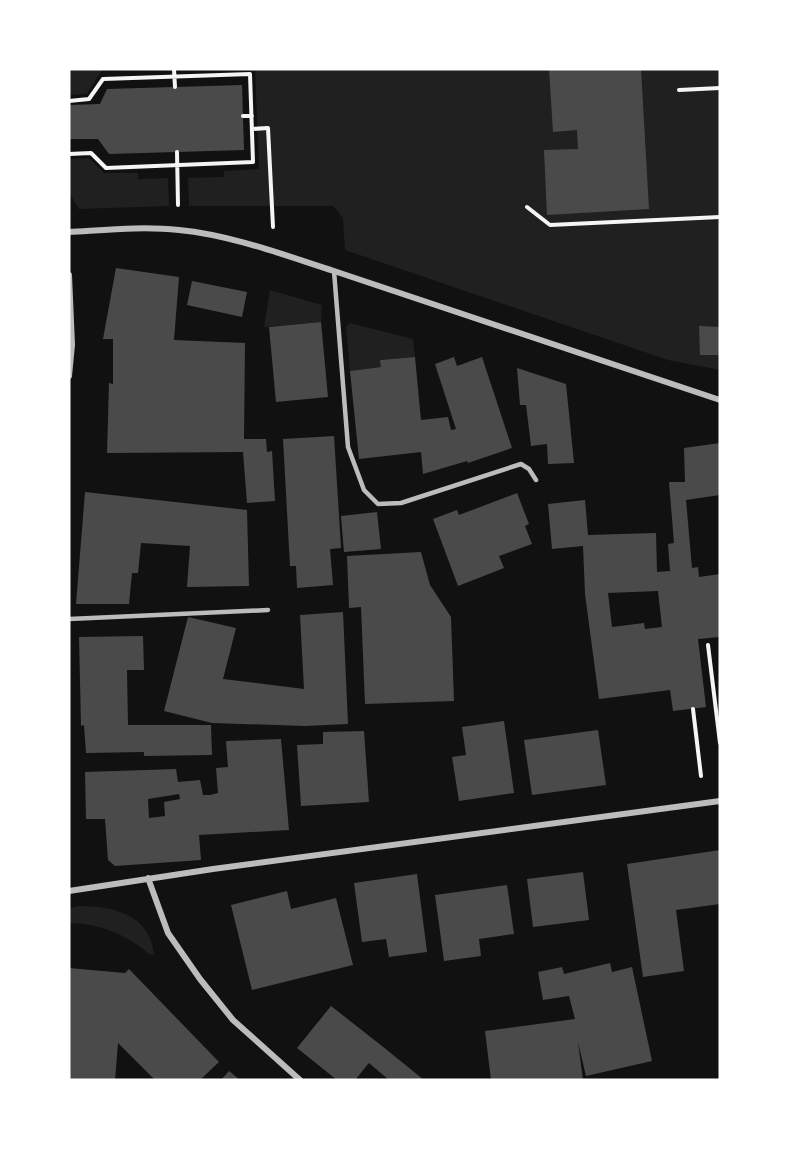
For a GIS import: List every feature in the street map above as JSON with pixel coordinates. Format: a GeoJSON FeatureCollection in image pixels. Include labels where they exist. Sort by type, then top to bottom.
{"type":"FeatureCollection","features":[{"type":"Feature","properties":{"kind":"street"},"geometry":{"type":"LineString","coordinates":[[69,232],[125,228],[179,230],[231,240],[334,271],[720,400]]}},
{"type":"Feature","properties":{"kind":"street"},"geometry":{"type":"LineString","coordinates":[[69,275],[72,345],[69,376]]}},
{"type":"Feature","properties":{"kind":"street"},"geometry":{"type":"LineString","coordinates":[[69,891],[720,801]]}},
{"type":"Feature","properties":{"kind":"street"},"geometry":{"type":"LineString","coordinates":[[148,879],[168,933],[200,979],[233,1020],[300,1080]]}},
{"type":"Feature","properties":{"kind":"lane"},"geometry":{"type":"LineString","coordinates":[[334,271],[348,447],[364,490],[378,504],[401,503],[521,464],[529,469],[536,480]]}},
{"type":"Feature","properties":{"kind":"lane"},"geometry":{"type":"LineString","coordinates":[[69,619],[268,609]]}},
{"type":"Feature","properties":{"kind":"path"},"geometry":{"type":"LineString","coordinates":[[174,69],[175,87]]}},
{"type":"Feature","properties":{"kind":"path"},"geometry":{"type":"LineString","coordinates":[[69,101],[89,99],[103,79],[250,74],[253,162],[106,168],[91,153],[69,154]]}},
{"type":"Feature","properties":{"kind":"path"},"geometry":{"type":"LineString","coordinates":[[680,90],[720,88]]}},
{"type":"Feature","properties":{"kind":"path"},"geometry":{"type":"LineString","coordinates":[[243,116],[252,116]]}},
{"type":"Feature","properties":{"kind":"path"},"geometry":{"type":"LineString","coordinates":[[252,129],[268,128],[273,231]]}},
{"type":"Feature","properties":{"kind":"path"},"geometry":{"type":"LineString","coordinates":[[177,152],[178,207]]}},
{"type":"Feature","properties":{"kind":"path"},"geometry":{"type":"LineString","coordinates":[[527,207],[550,225],[720,217]]}},
{"type":"Feature","properties":{"kind":"path"},"geometry":{"type":"LineString","coordinates":[[708,645],[720,743]]}},
{"type":"Feature","properties":{"kind":"path"},"geometry":{"type":"LineString","coordinates":[[693,709],[701,776]]}},
{"type":"Feature","properties":{"kind":"shaded area"},"geometry":{"type":"Polygon","coordinates":[[[69,69],[114,69],[102,70],[87,94],[69,95],[69,69]]]}},
{"type":"Feature","properties":{"kind":"shaded area"},"geometry":{"type":"Polygon","coordinates":[[[255,69],[720,69],[720,370],[668,360],[345,250],[343,218],[333,206],[189,206],[188,178],[224,177],[224,171],[259,169],[255,69]]]}},
{"type":"Feature","properties":{"kind":"shaded area"},"geometry":{"type":"Polygon","coordinates":[[[89,158],[104,173],[138,173],[138,179],[168,178],[169,206],[79,209],[69,193],[69,159],[89,158]]]}},
{"type":"Feature","properties":{"kind":"shaded area"},"geometry":{"type":"Polygon","coordinates":[[[270,290],[322,305],[321,322],[264,327],[270,290]]]}},
{"type":"Feature","properties":{"kind":"shaded area"},"geometry":{"type":"Polygon","coordinates":[[[350,323],[413,339],[415,357],[381,360],[381,367],[350,371],[346,327],[350,323]]]}},
{"type":"Feature","properties":{"kind":"shaded area"},"geometry":{"type":"Polygon","coordinates":[[[79,906],[104,908],[128,915],[145,930],[151,941],[154,955],[112,931],[91,925],[69,923],[69,908],[79,906]]]}},
{"type":"Feature","properties":{"kind":"building"},"geometry":{"type":"Polygon","coordinates":[[[549,69],[641,69],[649,209],[547,215],[544,150],[578,149],[577,130],[553,132],[549,69]]]}},
{"type":"Feature","properties":{"kind":"building"},"geometry":{"type":"Polygon","coordinates":[[[242,85],[244,150],[109,154],[98,139],[70,139],[69,105],[100,104],[107,89],[242,85]]]}},
{"type":"Feature","properties":{"kind":"building"},"geometry":{"type":"Polygon","coordinates":[[[116,268],[179,277],[174,340],[245,343],[244,439],[266,439],[267,452],[272,451],[275,501],[247,503],[243,452],[107,453],[109,383],[113,384],[113,339],[103,339],[116,268]]]}},
{"type":"Feature","properties":{"kind":"building"},"geometry":{"type":"Polygon","coordinates":[[[192,281],[247,292],[242,317],[187,305],[192,281]]]}},
{"type":"Feature","properties":{"kind":"building"},"geometry":{"type":"Polygon","coordinates":[[[321,322],[328,397],[276,402],[269,327],[321,322]]]}},
{"type":"Feature","properties":{"kind":"building"},"geometry":{"type":"Polygon","coordinates":[[[699,326],[719,327],[719,355],[700,355],[699,326]]]}},
{"type":"Feature","properties":{"kind":"building"},"geometry":{"type":"Polygon","coordinates":[[[415,357],[421,420],[448,417],[451,430],[456,429],[435,364],[454,357],[457,366],[482,357],[512,448],[468,463],[467,461],[423,474],[421,452],[359,459],[350,371],[381,367],[380,360],[415,357]]]}},
{"type":"Feature","properties":{"kind":"building"},"geometry":{"type":"Polygon","coordinates":[[[517,368],[566,384],[574,463],[548,464],[547,444],[531,446],[526,405],[520,405],[517,368]]]}},
{"type":"Feature","properties":{"kind":"building"},"geometry":{"type":"Polygon","coordinates":[[[334,436],[341,548],[330,549],[333,585],[297,588],[296,566],[290,566],[283,439],[334,436]]]}},
{"type":"Feature","properties":{"kind":"building"},"geometry":{"type":"Polygon","coordinates":[[[720,443],[720,495],[686,500],[692,568],[698,567],[699,577],[720,574],[720,637],[698,639],[706,707],[673,711],[670,690],[599,699],[585,594],[583,546],[552,549],[548,504],[585,500],[588,535],[656,533],[657,572],[670,571],[668,544],[674,543],[669,482],[685,482],[684,448],[720,443]],[[658,591],[608,593],[612,627],[644,623],[645,629],[662,627],[658,591]]]}},
{"type":"Feature","properties":{"kind":"building"},"geometry":{"type":"Polygon","coordinates":[[[85,492],[247,510],[249,586],[187,587],[190,546],[141,543],[138,573],[132,573],[129,604],[76,604],[85,492]]]}},
{"type":"Feature","properties":{"kind":"building"},"geometry":{"type":"Polygon","coordinates":[[[517,493],[529,524],[525,526],[532,544],[499,556],[504,568],[458,586],[433,519],[457,510],[459,515],[517,493]]]}},
{"type":"Feature","properties":{"kind":"building"},"geometry":{"type":"Polygon","coordinates":[[[377,512],[381,549],[344,552],[341,516],[377,512]]]}},
{"type":"Feature","properties":{"kind":"building"},"geometry":{"type":"Polygon","coordinates":[[[421,552],[430,585],[451,617],[454,701],[365,704],[361,607],[349,608],[347,556],[421,552]]]}},
{"type":"Feature","properties":{"kind":"building"},"geometry":{"type":"Polygon","coordinates":[[[343,612],[348,724],[305,726],[212,723],[164,711],[188,617],[236,628],[223,679],[304,689],[300,615],[343,612]]]}},
{"type":"Feature","properties":{"kind":"building"},"geometry":{"type":"Polygon","coordinates":[[[143,636],[144,670],[127,670],[128,725],[211,725],[212,755],[144,756],[144,752],[86,753],[84,725],[81,726],[79,637],[143,636]]]}},
{"type":"Feature","properties":{"kind":"building"},"geometry":{"type":"Polygon","coordinates":[[[504,721],[514,793],[459,801],[452,757],[466,755],[462,727],[504,721]]]}},
{"type":"Feature","properties":{"kind":"building"},"geometry":{"type":"Polygon","coordinates":[[[598,730],[606,785],[532,795],[524,740],[598,730]]]}},
{"type":"Feature","properties":{"kind":"building"},"geometry":{"type":"Polygon","coordinates":[[[364,731],[369,802],[301,806],[297,745],[323,744],[323,732],[364,731]]]}},
{"type":"Feature","properties":{"kind":"building"},"geometry":{"type":"Polygon","coordinates":[[[281,739],[289,830],[199,835],[201,860],[115,866],[108,860],[105,819],[86,819],[85,772],[176,769],[178,782],[200,780],[203,795],[210,795],[218,793],[216,768],[228,767],[226,741],[281,739]],[[179,794],[148,799],[149,818],[165,816],[164,802],[180,799],[179,794]]]}},
{"type":"Feature","properties":{"kind":"building"},"geometry":{"type":"Polygon","coordinates":[[[720,850],[720,904],[676,910],[684,971],[643,977],[627,864],[720,850]]]}},
{"type":"Feature","properties":{"kind":"building"},"geometry":{"type":"Polygon","coordinates":[[[583,872],[589,920],[533,927],[527,879],[583,872]]]}},
{"type":"Feature","properties":{"kind":"building"},"geometry":{"type":"Polygon","coordinates":[[[417,874],[427,952],[389,957],[386,939],[362,942],[354,883],[417,874]]]}},
{"type":"Feature","properties":{"kind":"building"},"geometry":{"type":"Polygon","coordinates":[[[507,885],[514,934],[479,939],[481,956],[444,961],[435,895],[507,885]]]}},
{"type":"Feature","properties":{"kind":"building"},"geometry":{"type":"Polygon","coordinates":[[[287,891],[291,909],[336,898],[353,965],[252,990],[231,905],[287,891]]]}},
{"type":"Feature","properties":{"kind":"building"},"geometry":{"type":"Polygon","coordinates":[[[610,963],[612,972],[632,967],[652,1061],[586,1076],[578,1042],[583,1080],[491,1080],[485,1031],[575,1019],[569,996],[543,1000],[538,972],[562,967],[564,974],[610,963]]]}},
{"type":"Feature","properties":{"kind":"building"},"geometry":{"type":"Polygon","coordinates":[[[69,968],[125,973],[129,969],[219,1062],[200,1080],[155,1080],[118,1043],[115,1080],[69,1080],[69,968]]]}},
{"type":"Feature","properties":{"kind":"building"},"geometry":{"type":"Polygon","coordinates":[[[331,1006],[424,1080],[389,1080],[369,1063],[355,1080],[337,1080],[297,1048],[331,1006]]]}},
{"type":"Feature","properties":{"kind":"building"},"geometry":{"type":"Polygon","coordinates":[[[229,1071],[240,1080],[221,1080],[229,1071]]]}}]}
